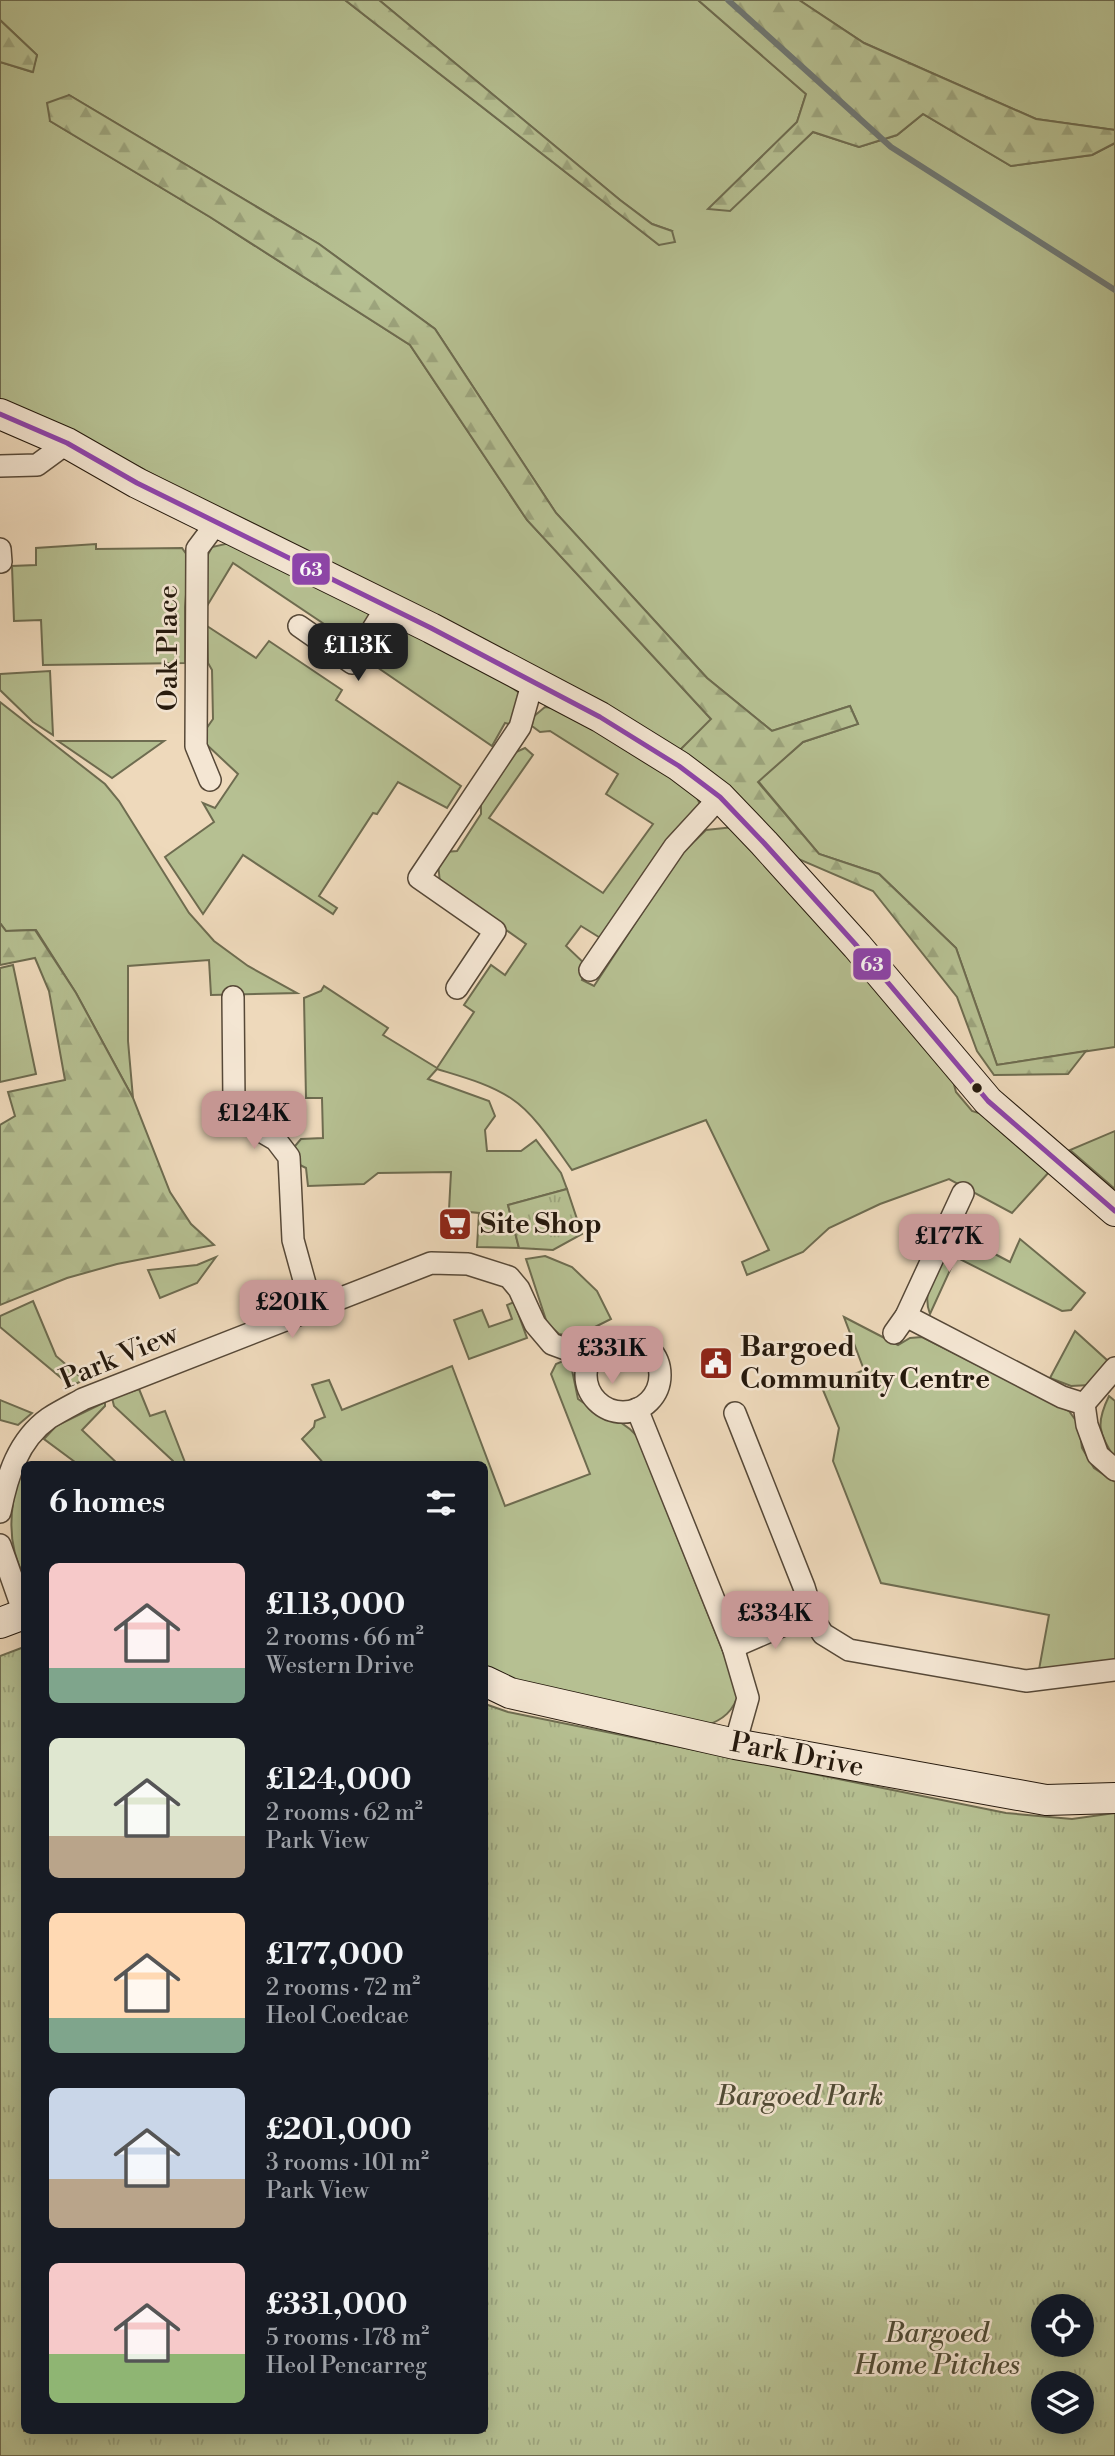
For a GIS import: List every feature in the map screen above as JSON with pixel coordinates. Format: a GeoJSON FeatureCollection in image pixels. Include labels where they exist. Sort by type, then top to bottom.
{"type":"FeatureCollection","features":[{"type":"Feature","properties":{"kind":"street"},"geometry":{"type":"LineString","coordinates":[[0,414],[67,443],[137,483],[218,521],[533,681],[600,717],[679,766],[720,797],[764,842],[988,1101],[1115,1211]]}},
{"type":"Feature","properties":{"kind":"street"},"geometry":{"type":"LineString","coordinates":[[0,466],[37,465],[67,443]]}},
{"type":"Feature","properties":{"kind":"street","name":"Oak Place"},"geometry":{"type":"LineString","coordinates":[[210,780],[195,746],[197,548],[218,521]]}},
{"type":"Feature","properties":{"kind":"street"},"geometry":{"type":"LineString","coordinates":[[0,549],[1,562]]}},
{"type":"Feature","properties":{"kind":"street"},"geometry":{"type":"LineString","coordinates":[[299,626],[352,663],[387,606]]}},
{"type":"Feature","properties":{"kind":"street"},"geometry":{"type":"LineString","coordinates":[[457,988],[495,932],[419,878],[520,727],[533,681]]}},
{"type":"Feature","properties":{"kind":"street"},"geometry":{"type":"LineString","coordinates":[[590,970],[675,846],[720,797]]}},
{"type":"Feature","properties":{"kind":"street"},"geometry":{"type":"LineString","coordinates":[[233,997],[234,1102],[244,1121],[275,1140],[289,1157],[293,1240],[312,1309]]}},
{"type":"Feature","properties":{"kind":"street"},"geometry":{"type":"LineString","coordinates":[[963,1193],[944,1209],[900,1325],[1062,1397],[1084,1404]]}},
{"type":"Feature","properties":{"kind":"street","name":"Park View"},"geometry":{"type":"LineString","coordinates":[[0,1512],[12,1466],[27,1439],[49,1418],[83,1399],[431,1263],[468,1264],[509,1277],[519,1289],[535,1324],[552,1344],[590,1358]]}},
{"type":"Feature","properties":{"kind":"street"},"geometry":{"type":"LineString","coordinates":[[615,1338],[639,1341],[649,1347],[660,1369],[660,1382],[655,1393],[647,1403],[636,1409],[624,1412],[611,1410],[600,1404],[587,1383],[586,1370],[590,1358],[605,1342],[615,1338]]}},
{"type":"Feature","properties":{"kind":"street"},"geometry":{"type":"LineString","coordinates":[[1115,1368],[1084,1404],[1087,1425],[1098,1455],[1115,1470]]}},
{"type":"Feature","properties":{"kind":"street"},"geometry":{"type":"LineString","coordinates":[[636,1409],[733,1647],[748,1698],[735,1744]]}},
{"type":"Feature","properties":{"kind":"street"},"geometry":{"type":"LineString","coordinates":[[735,1413],[804,1587],[814,1620],[823,1634],[849,1650],[1026,1681],[1115,1671]]}},
{"type":"Feature","properties":{"kind":"street"},"geometry":{"type":"LineString","coordinates":[[0,1545],[21,1605]]}},
{"type":"Feature","properties":{"kind":"street"},"geometry":{"type":"LineString","coordinates":[[0,1623],[21,1615]]}},
{"type":"Feature","properties":{"kind":"street"},"geometry":{"type":"LineString","coordinates":[[733,1647],[800,1618],[814,1620]]}},
{"type":"Feature","properties":{"kind":"street","name":"Park Drive"},"geometry":{"type":"LineString","coordinates":[[488,1682],[510,1693],[735,1744],[1046,1800],[1115,1798]]}},
{"type":"Feature","properties":{"kind":"green space"},"geometry":{"type":"Polygon","coordinates":[[[0,0],[345,0],[659,245],[672,231],[652,224],[620,200],[379,0],[698,0],[806,94],[797,122],[709,209],[783,158],[813,132],[859,147],[897,135],[923,114],[1011,166],[1092,155],[1115,143],[1115,1047],[997,1065],[956,948],[879,874],[819,854],[758,781],[803,742],[858,724],[850,706],[772,731],[707,678],[556,513],[435,329],[319,244],[69,95],[50,121],[210,217],[410,345],[527,520],[712,720],[679,751],[78,435],[0,401],[0,62],[32,72],[37,55],[0,20],[0,0]]]}},
{"type":"Feature","properties":{"kind":"green space"},"geometry":{"type":"Polygon","coordinates":[[[345,0],[379,0],[620,200],[652,224],[672,231],[675,242],[659,245],[345,0]]]}},
{"type":"Feature","properties":{"kind":"green space"},"geometry":{"type":"Polygon","coordinates":[[[698,0],[799,0],[864,43],[1036,119],[1115,130],[1115,143],[1092,155],[1011,166],[923,114],[897,135],[859,147],[813,132],[730,211],[708,209],[797,122],[806,94],[698,0]]]}},
{"type":"Feature","properties":{"kind":"green space"},"geometry":{"type":"Polygon","coordinates":[[[799,0],[1115,0],[1115,130],[1036,119],[864,43],[799,0]]]}},
{"type":"Feature","properties":{"kind":"green space"},"geometry":{"type":"Polygon","coordinates":[[[0,20],[37,55],[33,72],[0,62],[0,20]]]}},
{"type":"Feature","properties":{"kind":"green space"},"geometry":{"type":"Polygon","coordinates":[[[69,95],[319,244],[435,329],[556,513],[707,678],[772,731],[850,706],[858,724],[803,742],[758,782],[819,854],[879,874],[956,948],[997,1065],[1086,1051],[1068,1074],[994,1075],[977,1051],[957,997],[873,891],[796,858],[679,751],[711,719],[527,520],[410,345],[210,217],[50,121],[47,103],[69,95]]]}},
{"type":"Feature","properties":{"kind":"green space"},"geometry":{"type":"Polygon","coordinates":[[[234,542],[365,608],[371,615],[353,651],[348,640],[233,563],[207,606],[205,560],[212,547],[234,542]]]}},
{"type":"Feature","properties":{"kind":"green space"},"geometry":{"type":"Polygon","coordinates":[[[96,544],[96,549],[182,548],[189,558],[185,607],[185,663],[43,665],[41,620],[14,621],[12,566],[36,565],[36,548],[96,544]]]}},
{"type":"Feature","properties":{"kind":"green space"},"geometry":{"type":"Polygon","coordinates":[[[207,626],[256,658],[269,641],[342,690],[336,700],[461,786],[447,808],[398,782],[377,814],[373,813],[319,896],[337,908],[333,914],[243,855],[203,914],[165,857],[214,822],[203,803],[215,808],[238,774],[206,744],[204,732],[213,719],[212,670],[208,663],[207,626]]]}},
{"type":"Feature","properties":{"kind":"green space"},"geometry":{"type":"Polygon","coordinates":[[[402,626],[495,675],[518,692],[522,706],[513,725],[505,723],[492,746],[371,663],[393,628],[402,626]]]}},
{"type":"Feature","properties":{"kind":"green space"},"geometry":{"type":"Polygon","coordinates":[[[50,671],[53,735],[33,722],[0,690],[0,674],[50,671]]]}},
{"type":"Feature","properties":{"kind":"green space"},"geometry":{"type":"Polygon","coordinates":[[[0,702],[105,784],[119,801],[189,913],[214,941],[248,966],[297,993],[211,995],[209,960],[128,966],[128,1041],[133,1098],[76,993],[36,930],[6,931],[0,923],[0,702]]]}},
{"type":"Feature","properties":{"kind":"green space"},"geometry":{"type":"Polygon","coordinates":[[[545,707],[560,709],[691,786],[700,804],[602,939],[581,926],[566,946],[586,965],[582,980],[594,986],[680,855],[706,830],[734,827],[951,1073],[956,1092],[972,1111],[988,1116],[1050,1171],[1012,1213],[949,1179],[880,1204],[829,1228],[803,1252],[747,1275],[742,1262],[769,1250],[706,1120],[572,1170],[521,1105],[485,1085],[437,1069],[428,1079],[489,1101],[495,1116],[485,1130],[487,1151],[521,1151],[536,1140],[561,1173],[567,1189],[508,1205],[519,1248],[477,1247],[479,1213],[449,1210],[451,1172],[378,1173],[364,1184],[308,1186],[306,1168],[298,1164],[295,1146],[301,1139],[323,1138],[322,1098],[306,1098],[304,998],[321,991],[324,986],[388,1028],[383,1035],[437,1068],[474,1012],[464,1005],[491,965],[505,975],[526,944],[440,883],[438,863],[445,852],[457,851],[481,814],[481,800],[516,752],[525,748],[533,755],[489,818],[603,893],[653,824],[606,794],[618,774],[550,731],[540,732],[532,726],[533,717],[545,707]]]}},
{"type":"Feature","properties":{"kind":"green space"},"geometry":{"type":"Polygon","coordinates":[[[58,741],[164,741],[112,778],[58,741]]]}},
{"type":"Feature","properties":{"kind":"green space"},"geometry":{"type":"Polygon","coordinates":[[[0,923],[6,931],[35,930],[76,993],[133,1098],[170,1192],[191,1224],[214,1245],[117,1264],[67,1278],[0,1305],[0,1125],[15,1116],[8,1092],[65,1080],[49,991],[35,958],[0,965],[0,923]]]}},
{"type":"Feature","properties":{"kind":"green space"},"geometry":{"type":"Polygon","coordinates":[[[13,965],[36,1074],[0,1082],[0,968],[13,965]]]}},
{"type":"Feature","properties":{"kind":"green space"},"geometry":{"type":"Polygon","coordinates":[[[1115,1131],[1115,1189],[1070,1150],[1115,1131]]]}},
{"type":"Feature","properties":{"kind":"green space"},"geometry":{"type":"Polygon","coordinates":[[[567,1189],[582,1234],[553,1250],[519,1248],[508,1205],[567,1189]]]}},
{"type":"Feature","properties":{"kind":"green space"},"geometry":{"type":"Polygon","coordinates":[[[955,1233],[1010,1262],[1020,1239],[1085,1293],[1071,1310],[1062,1311],[956,1257],[930,1314],[927,1303],[930,1282],[955,1233]]]}},
{"type":"Feature","properties":{"kind":"green space"},"geometry":{"type":"Polygon","coordinates":[[[545,1256],[572,1267],[597,1291],[611,1319],[575,1337],[559,1334],[547,1323],[526,1259],[545,1256]]]}},
{"type":"Feature","properties":{"kind":"green space"},"geometry":{"type":"Polygon","coordinates":[[[216,1257],[197,1283],[160,1298],[148,1270],[197,1265],[216,1257]]]}},
{"type":"Feature","properties":{"kind":"green space"},"geometry":{"type":"Polygon","coordinates":[[[33,1301],[56,1356],[84,1380],[71,1386],[0,1327],[0,1316],[33,1301]]]}},
{"type":"Feature","properties":{"kind":"green space"},"geometry":{"type":"Polygon","coordinates":[[[514,1302],[527,1338],[469,1359],[454,1320],[482,1310],[489,1327],[512,1319],[507,1305],[514,1302]]]}},
{"type":"Feature","properties":{"kind":"green space"},"geometry":{"type":"Polygon","coordinates":[[[844,1317],[898,1345],[910,1338],[922,1337],[1069,1411],[1079,1425],[1082,1448],[1094,1468],[1115,1482],[1115,1665],[1038,1675],[1049,1615],[881,1583],[833,1461],[839,1428],[823,1390],[864,1370],[844,1317]]]}},
{"type":"Feature","properties":{"kind":"green space"},"geometry":{"type":"Polygon","coordinates":[[[1075,1331],[1108,1361],[1090,1385],[1071,1386],[1050,1378],[1075,1331]]]}},
{"type":"Feature","properties":{"kind":"green space"},"geometry":{"type":"Polygon","coordinates":[[[563,1361],[571,1365],[578,1399],[623,1424],[637,1436],[739,1692],[731,1710],[711,1724],[705,1726],[488,1674],[488,1461],[505,1506],[590,1474],[551,1374],[556,1364],[563,1361]]]}},
{"type":"Feature","properties":{"kind":"green space"},"geometry":{"type":"Polygon","coordinates":[[[452,1366],[488,1461],[321,1461],[302,1439],[314,1427],[315,1421],[325,1417],[312,1385],[329,1380],[342,1410],[452,1366]]]}},
{"type":"Feature","properties":{"kind":"green space"},"geometry":{"type":"Polygon","coordinates":[[[139,1389],[150,1416],[165,1411],[184,1461],[173,1461],[114,1406],[112,1398],[139,1389]]]}},
{"type":"Feature","properties":{"kind":"green space"},"geometry":{"type":"Polygon","coordinates":[[[1109,1396],[1115,1401],[1115,1459],[1105,1442],[1101,1428],[1102,1414],[1109,1396]]]}},
{"type":"Feature","properties":{"kind":"green space"},"geometry":{"type":"Polygon","coordinates":[[[0,1400],[32,1413],[18,1425],[0,1420],[0,1400]]]}},
{"type":"Feature","properties":{"kind":"green space"},"geometry":{"type":"Polygon","coordinates":[[[105,1402],[105,1406],[82,1430],[115,1461],[74,1461],[44,1439],[56,1426],[105,1402]]]}},
{"type":"Feature","properties":{"kind":"green space"},"geometry":{"type":"Polygon","coordinates":[[[19,1473],[21,1570],[12,1538],[13,1499],[19,1473]]]}},
{"type":"Feature","properties":{"kind":"green space","name":"Bargoed Park"},"geometry":{"type":"Polygon","coordinates":[[[21,1648],[21,2434],[488,2434],[488,1705],[508,1712],[1006,1813],[1072,1819],[1115,1813],[1115,2456],[0,2456],[0,1656],[21,1648]]]}},
{"type":"Feature","properties":{"kind":"waterway"},"geometry":{"type":"LineString","coordinates":[[728,0],[891,147],[1115,290]]}},
{"type":"Feature","properties":{"kind":"transit line","name":"63"},"geometry":{"type":"LineString","coordinates":[[0,414],[67,443],[137,483],[431,628],[600,717],[679,766],[720,797],[764,843],[857,946],[988,1101],[1115,1211]]}},
{"type":"Feature","properties":{"kind":"place","name":"Site Shop"},"geometry":{"type":"Point","coordinates":[455,1224]}},
{"type":"Feature","properties":{"kind":"place","name":"Bargoed Community Centre"},"geometry":{"type":"Point","coordinates":[716,1363]}},
{"type":"Feature","properties":{"kind":"park label","name":"Bargoed Home Pitches"},"geometry":{"type":"Point","coordinates":[937,2349]}}]}
